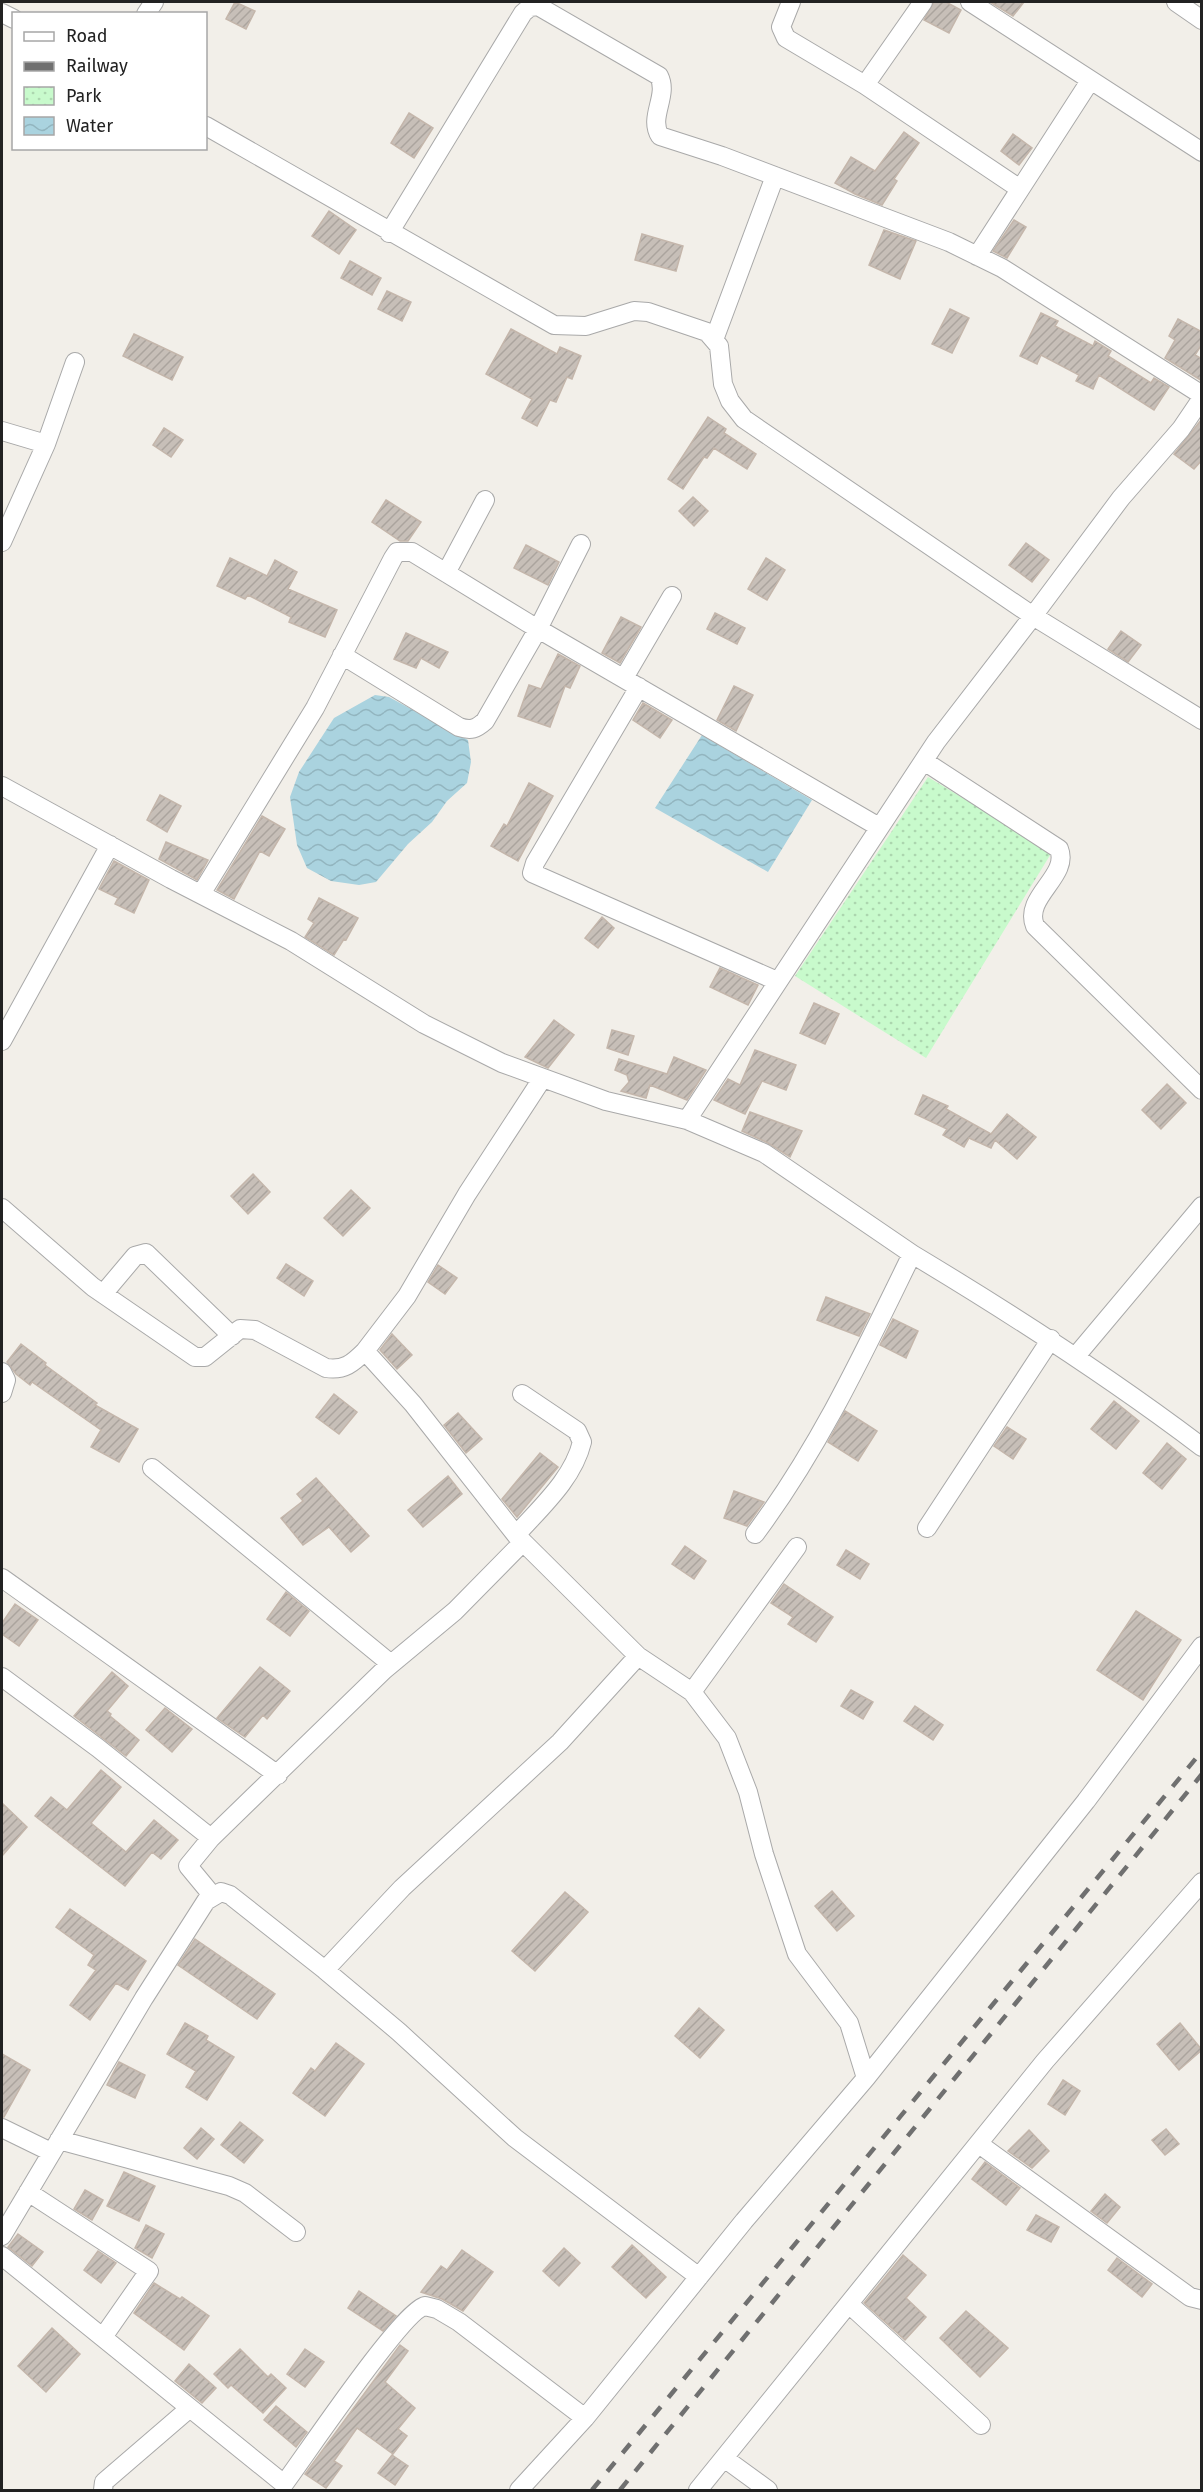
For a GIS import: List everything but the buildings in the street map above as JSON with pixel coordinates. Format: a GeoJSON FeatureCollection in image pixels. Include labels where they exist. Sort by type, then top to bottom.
{"type":"FeatureCollection","features":[{"type":"Feature","properties":{"kind":"street"},"geometry":{"type":"LineString","coordinates":[[791,2],[781,27],[786,38],[865,85],[1020,189]]}},
{"type":"Feature","properties":{"kind":"street"},"geometry":{"type":"LineString","coordinates":[[865,85],[923,2]]}},
{"type":"Feature","properties":{"kind":"street"},"geometry":{"type":"LineString","coordinates":[[970,2],[1202,152]]}},
{"type":"Feature","properties":{"kind":"street"},"geometry":{"type":"LineString","coordinates":[[1176,2],[1202,20]]}},
{"type":"Feature","properties":{"kind":"street"},"geometry":{"type":"LineString","coordinates":[[389,233],[523,13],[530,7],[537,6],[659,76],[663,87],[655,124],[660,136],[887,217],[1002,268],[1202,397],[1181,429],[1121,498],[941,736],[687,1120]]}},
{"type":"Feature","properties":{"kind":"street"},"geometry":{"type":"LineString","coordinates":[[977,256],[1090,81]]}},
{"type":"Feature","properties":{"kind":"street"},"geometry":{"type":"LineString","coordinates":[[207,127],[389,233],[554,325],[586,326],[620,314],[648,312],[707,332],[715,337],[719,346],[723,384],[730,401],[744,418],[1033,616],[1202,720]]}},
{"type":"Feature","properties":{"kind":"street"},"geometry":{"type":"LineString","coordinates":[[715,337],[775,176]]}},
{"type":"Feature","properties":{"kind":"street"},"geometry":{"type":"LineString","coordinates":[[2,542],[46,444],[75,362]]}},
{"type":"Feature","properties":{"kind":"street"},"geometry":{"type":"LineString","coordinates":[[2,431],[46,444]]}},
{"type":"Feature","properties":{"kind":"street"},"geometry":{"type":"LineString","coordinates":[[446,573],[485,500]]}},
{"type":"Feature","properties":{"kind":"street"},"geometry":{"type":"LineString","coordinates":[[342,655],[470,730],[485,721],[538,629],[580,544]]}},
{"type":"Feature","properties":{"kind":"street"},"geometry":{"type":"LineString","coordinates":[[201,894],[315,708],[398,552],[412,552],[538,629],[879,827]]}},
{"type":"Feature","properties":{"kind":"street"},"geometry":{"type":"LineString","coordinates":[[672,596],[632,682],[535,863],[532,873],[536,877],[777,981]]}},
{"type":"Feature","properties":{"kind":"street"},"geometry":{"type":"LineString","coordinates":[[924,761],[1059,849],[1060,863],[1032,911],[1035,926],[1202,1090]]}},
{"type":"Feature","properties":{"kind":"street"},"geometry":{"type":"LineString","coordinates":[[2,786],[291,941],[424,1024],[502,1063],[606,1101],[687,1120],[764,1153],[912,1254],[1051,1339],[1120,1385],[1202,1447]]}},
{"type":"Feature","properties":{"kind":"street"},"geometry":{"type":"LineString","coordinates":[[4,1032],[110,845]]}},
{"type":"Feature","properties":{"kind":"street"},"geometry":{"type":"LineString","coordinates":[[2,1208],[103,1294],[195,1356],[206,1357],[240,1329],[250,1328],[326,1368],[339,1370],[353,1364],[365,1351],[407,1296],[467,1194],[542,1079]]}},
{"type":"Feature","properties":{"kind":"street"},"geometry":{"type":"LineString","coordinates":[[1076,1356],[1202,1206]]}},
{"type":"Feature","properties":{"kind":"street"},"geometry":{"type":"LineString","coordinates":[[103,1294],[135,1256],[146,1253],[232,1336]]}},
{"type":"Feature","properties":{"kind":"street"},"geometry":{"type":"LineString","coordinates":[[755,1534],[781,1500],[814,1445],[847,1386],[912,1254]]}},
{"type":"Feature","properties":{"kind":"street"},"geometry":{"type":"LineString","coordinates":[[927,1528],[1051,1339]]}},
{"type":"Feature","properties":{"kind":"street"},"geometry":{"type":"LineString","coordinates":[[365,1351],[413,1404],[520,1538],[638,1656],[692,1692],[727,1738],[748,1792],[764,1854],[797,1954],[849,2023],[866,2078]]}},
{"type":"Feature","properties":{"kind":"street"},"geometry":{"type":"LineString","coordinates":[[2,1372],[6,1380],[2,1393]]}},
{"type":"Feature","properties":{"kind":"street"},"geometry":{"type":"LineString","coordinates":[[212,1895],[188,1866],[211,1838],[391,1664],[455,1611],[520,1538],[565,1479],[577,1459],[582,1442],[577,1431],[522,1394]]}},
{"type":"Feature","properties":{"kind":"street"},"geometry":{"type":"LineString","coordinates":[[152,1468],[391,1664]]}},
{"type":"Feature","properties":{"kind":"street"},"geometry":{"type":"LineString","coordinates":[[692,1692],[797,1547]]}},
{"type":"Feature","properties":{"kind":"street"},"geometry":{"type":"LineString","coordinates":[[2,1578],[278,1775]]}},
{"type":"Feature","properties":{"kind":"street"},"geometry":{"type":"LineString","coordinates":[[519,2490],[585,2418],[699,2277],[866,2078],[1086,1801],[1202,1646]]}},
{"type":"Feature","properties":{"kind":"street"},"geometry":{"type":"LineString","coordinates":[[325,1970],[402,1888],[560,1742],[638,1656]]}},
{"type":"Feature","properties":{"kind":"street"},"geometry":{"type":"LineString","coordinates":[[2,1677],[98,1748],[211,1838]]}},
{"type":"Feature","properties":{"kind":"street"},"geometry":{"type":"LineString","coordinates":[[698,2490],[1060,2043],[1202,1882]]}},
{"type":"Feature","properties":{"kind":"street"},"geometry":{"type":"LineString","coordinates":[[2,2236],[144,1998],[206,1901],[212,1895],[221,1892],[230,1895],[325,1970],[399,2032],[515,2138],[699,2277]]}},
{"type":"Feature","properties":{"kind":"street"},"geometry":{"type":"LineString","coordinates":[[2,2128],[55,2146],[229,2186],[245,2193],[296,2232]]}},
{"type":"Feature","properties":{"kind":"street"},"geometry":{"type":"LineString","coordinates":[[979,2144],[1190,2297],[1202,2300]]}},
{"type":"Feature","properties":{"kind":"street"},"geometry":{"type":"LineString","coordinates":[[28,2192],[149,2271],[103,2337]]}},
{"type":"Feature","properties":{"kind":"street"},"geometry":{"type":"LineString","coordinates":[[2,2256],[287,2487],[390,2340],[412,2313],[425,2306],[437,2309],[459,2322],[585,2418]]}},
{"type":"Feature","properties":{"kind":"street"},"geometry":{"type":"LineString","coordinates":[[849,2304],[981,2425]]}},
{"type":"Feature","properties":{"kind":"street"},"geometry":{"type":"LineString","coordinates":[[103,2490],[104,2482],[190,2408]]}},
{"type":"Feature","properties":{"kind":"street"},"geometry":{"type":"LineString","coordinates":[[724,2458],[768,2490]]}},
{"type":"Feature","properties":{"kind":"green space"},"geometry":{"type":"Polygon","coordinates":[[[928,777],[1052,852],[926,1058],[795,976],[928,777]]]}},
{"type":"Feature","properties":{"kind":"water"},"geometry":{"type":"Polygon","coordinates":[[[375,695],[389,697],[468,740],[471,762],[467,783],[447,801],[432,822],[408,844],[376,882],[359,885],[331,881],[307,868],[297,845],[290,797],[299,772],[334,718],[375,695]]]}},
{"type":"Feature","properties":{"kind":"water"},"geometry":{"type":"Polygon","coordinates":[[[702,735],[812,800],[768,872],[655,808],[702,735]]]}},
{"type":"Feature","properties":{"kind":"railway"},"geometry":{"type":"LineString","coordinates":[[592,2490],[1202,1751]]}},
{"type":"Feature","properties":{"kind":"railway"},"geometry":{"type":"LineString","coordinates":[[620,2490],[1202,1774]]}}]}
